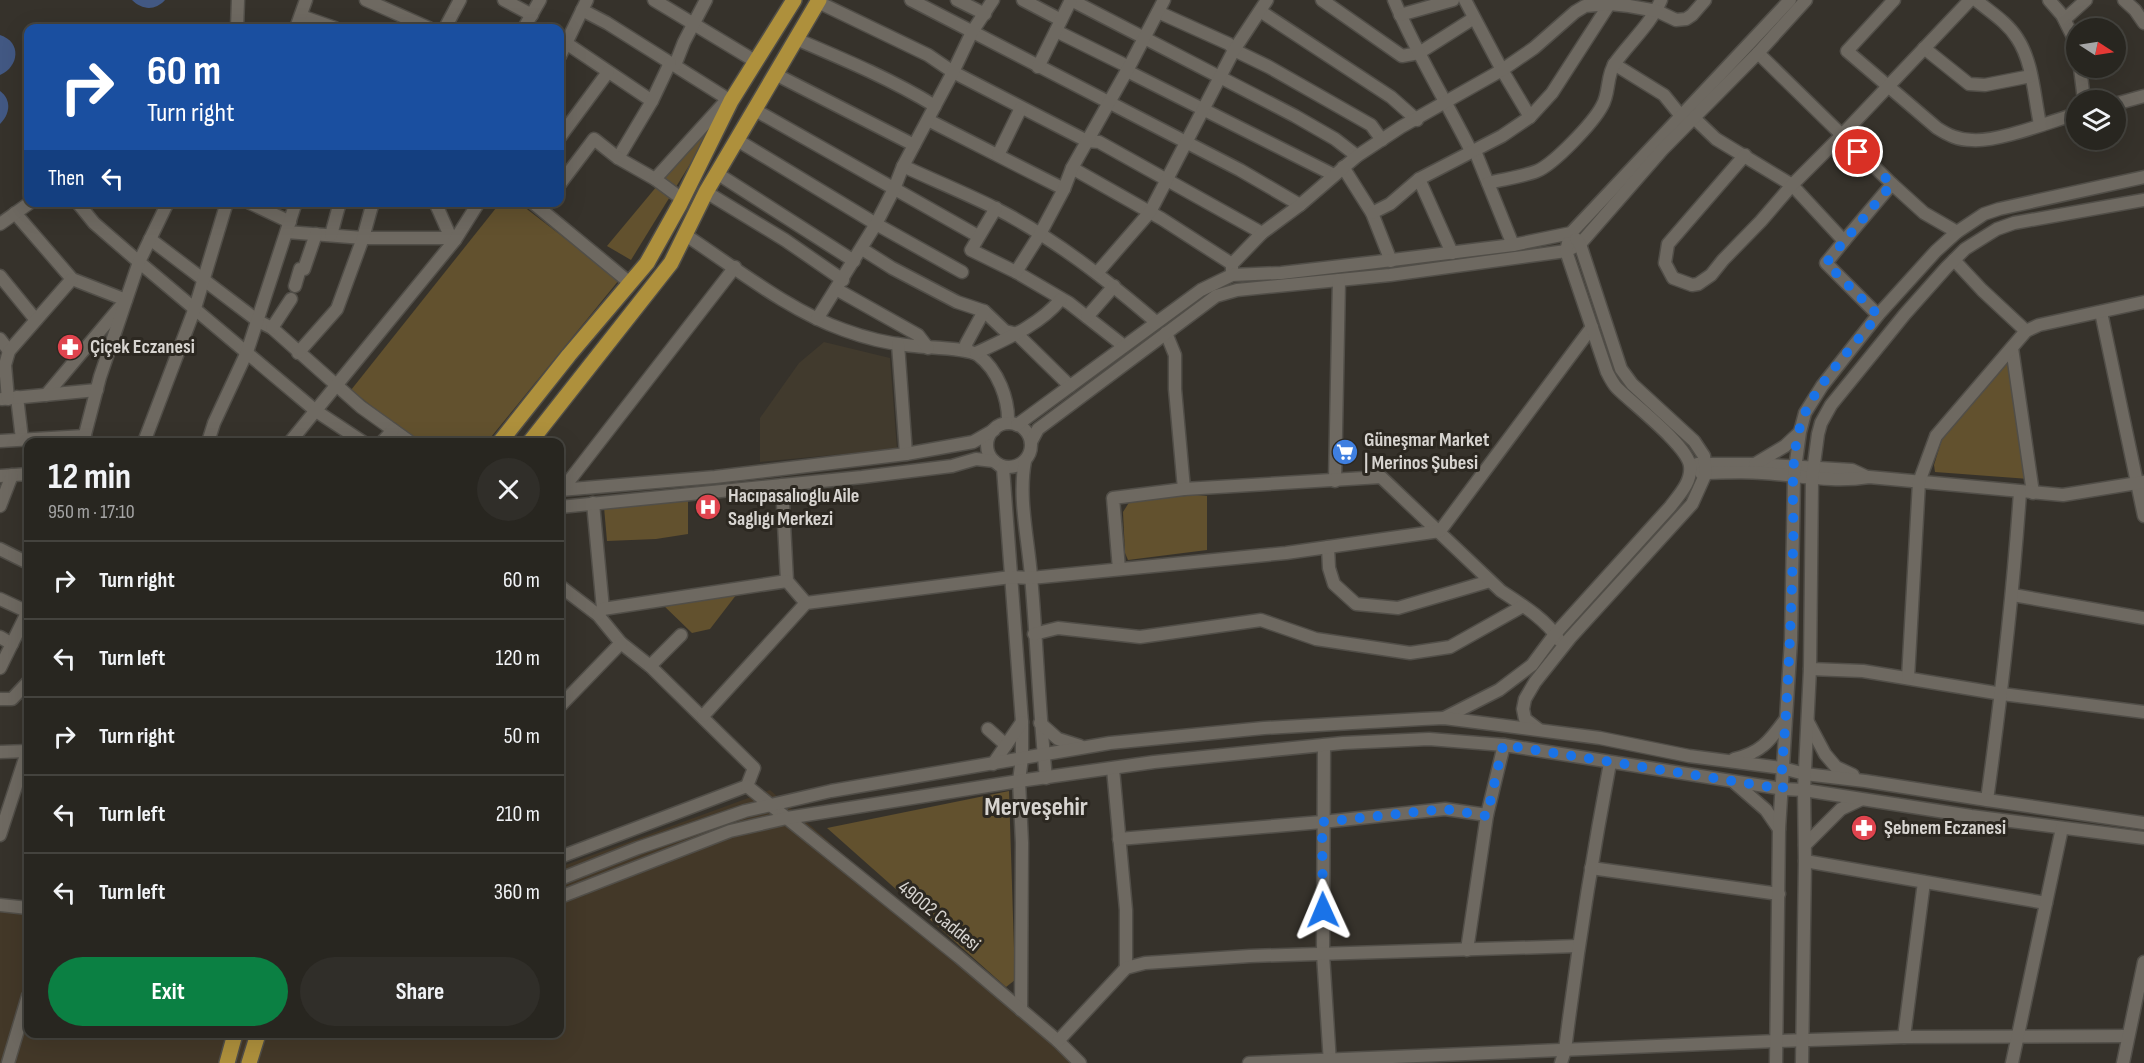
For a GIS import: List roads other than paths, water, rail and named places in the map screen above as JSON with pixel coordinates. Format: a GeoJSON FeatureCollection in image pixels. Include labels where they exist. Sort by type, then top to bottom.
{"type":"FeatureCollection","features":[{"type":"Feature","properties":{"kind":"main road"},"geometry":{"type":"LineString","coordinates":[[503,438],[647,263],[730,102],[794,0]]}},
{"type":"Feature","properties":{"kind":"main road"},"geometry":{"type":"LineString","coordinates":[[533,438],[671,263],[706,192],[818,1]]}},
{"type":"Feature","properties":{"kind":"main road"},"geometry":{"type":"LineString","coordinates":[[227,1063],[234,1038]]}},
{"type":"Feature","properties":{"kind":"main road"},"geometry":{"type":"LineString","coordinates":[[249,1063],[257,1038]]}},
{"type":"Feature","properties":{"kind":"street"},"geometry":{"type":"LineString","coordinates":[[237,24],[238,0]]}},
{"type":"Feature","properties":{"kind":"street"},"geometry":{"type":"LineString","coordinates":[[298,24],[306,0]]}},
{"type":"Feature","properties":{"kind":"street"},"geometry":{"type":"LineString","coordinates":[[366,0],[420,24]]}},
{"type":"Feature","properties":{"kind":"street"},"geometry":{"type":"LineString","coordinates":[[447,24],[460,0]]}},
{"type":"Feature","properties":{"kind":"street"},"geometry":{"type":"LineString","coordinates":[[504,0],[532,15]]}},
{"type":"Feature","properties":{"kind":"street"},"geometry":{"type":"LineString","coordinates":[[526,24],[540,0]]}},
{"type":"Feature","properties":{"kind":"street"},"geometry":{"type":"LineString","coordinates":[[618,158],[673,64],[706,0]]}},
{"type":"Feature","properties":{"kind":"street"},"geometry":{"type":"LineString","coordinates":[[911,0],[1186,142],[1277,190],[1300,205]]}},
{"type":"Feature","properties":{"kind":"street"},"geometry":{"type":"LineString","coordinates":[[957,0],[985,14]]}},
{"type":"Feature","properties":{"kind":"street"},"geometry":{"type":"LineString","coordinates":[[817,319],[876,224],[972,32],[993,0]]}},
{"type":"Feature","properties":{"kind":"street"},"geometry":{"type":"LineString","coordinates":[[1023,0],[1128,69],[1202,110],[1338,171],[1372,213],[1390,261]]}},
{"type":"Feature","properties":{"kind":"street"},"geometry":{"type":"LineString","coordinates":[[1038,67],[1071,0],[1144,40],[1295,116],[1357,156]]}},
{"type":"Feature","properties":{"kind":"street"},"geometry":{"type":"LineString","coordinates":[[1323,0],[1402,56],[1419,53],[1474,18]]}},
{"type":"Feature","properties":{"kind":"street"},"geometry":{"type":"LineString","coordinates":[[1394,0],[1419,53],[1470,149],[1475,150]]}},
{"type":"Feature","properties":{"kind":"street"},"geometry":{"type":"LineString","coordinates":[[1400,15],[1453,0]]}},
{"type":"Feature","properties":{"kind":"street"},"geometry":{"type":"LineString","coordinates":[[1465,0],[1530,117]]}},
{"type":"Feature","properties":{"kind":"street"},"geometry":{"type":"LineString","coordinates":[[564,490],[715,477],[906,454],[973,442],[994,430],[1013,424],[1070,386],[1156,322],[1232,270],[1262,233],[1300,205],[1357,156],[1446,101],[1502,70],[1534,48],[1575,12],[1585,6],[1611,2],[1659,5],[1676,20],[1686,19],[1692,15],[1705,0]]}},
{"type":"Feature","properties":{"kind":"street"},"geometry":{"type":"LineString","coordinates":[[1444,718],[1499,690],[1532,665],[1555,634],[1670,507],[1684,488],[1690,469],[1681,447],[1615,386],[1607,372],[1566,251],[1571,233],[1687,116],[1790,0]]}},
{"type":"Feature","properties":{"kind":"street"},"geometry":{"type":"LineString","coordinates":[[1046,778],[1021,478],[1031,442],[1038,429],[1216,296],[1237,290],[1390,275],[1566,251],[1580,244],[1662,150],[1687,116],[1758,53],[1806,0]]}},
{"type":"Feature","properties":{"kind":"street"},"geometry":{"type":"LineString","coordinates":[[1894,0],[1847,51],[1937,128],[1953,137],[1973,140],[1996,137],[2066,117]]}},
{"type":"Feature","properties":{"kind":"street"},"geometry":{"type":"LineString","coordinates":[[1745,155],[1668,244],[1665,263],[1673,278],[1692,285],[1712,275],[1792,185],[1970,0]]}},
{"type":"Feature","properties":{"kind":"street"},"geometry":{"type":"LineString","coordinates":[[1976,0],[2018,39],[2028,62],[2040,124]]}},
{"type":"Feature","properties":{"kind":"street"},"geometry":{"type":"LineString","coordinates":[[2049,0],[2065,19],[2086,0]]}},
{"type":"Feature","properties":{"kind":"street"},"geometry":{"type":"LineString","coordinates":[[2124,0],[2144,23]]}},
{"type":"Feature","properties":{"kind":"street"},"geometry":{"type":"LineString","coordinates":[[818,1],[928,55],[953,72],[1021,108],[1087,141],[1099,142],[1262,233]]}},
{"type":"Feature","properties":{"kind":"street"},"geometry":{"type":"LineString","coordinates":[[662,2],[755,62]]}},
{"type":"Feature","properties":{"kind":"street"},"geometry":{"type":"LineString","coordinates":[[1372,213],[1390,204],[1419,179],[1503,136],[1530,117],[1552,93],[1611,2]]}},
{"type":"Feature","properties":{"kind":"street"},"geometry":{"type":"LineString","coordinates":[[564,47],[585,5],[730,102]]}},
{"type":"Feature","properties":{"kind":"street"},"geometry":{"type":"LineString","coordinates":[[1488,183],[1537,171],[1552,162],[1602,106],[1608,76],[1614,64],[1659,5]]}},
{"type":"Feature","properties":{"kind":"street"},"geometry":{"type":"LineString","coordinates":[[1016,272],[1040,234],[1064,189],[1072,168],[1161,6],[1229,44],[1234,50],[1371,125],[1382,140]]}},
{"type":"Feature","properties":{"kind":"street"},"geometry":{"type":"LineString","coordinates":[[1096,273],[1150,212],[1234,50],[1263,6],[1383,91],[1417,120]]}},
{"type":"Feature","properties":{"kind":"street"},"geometry":{"type":"LineString","coordinates":[[301,16],[324,24]]}},
{"type":"Feature","properties":{"kind":"street"},"geometry":{"type":"LineString","coordinates":[[796,39],[860,66],[935,106]]}},
{"type":"Feature","properties":{"kind":"street"},"geometry":{"type":"LineString","coordinates":[[566,43],[651,101]]}},
{"type":"Feature","properties":{"kind":"street"},"geometry":{"type":"LineString","coordinates":[[1924,48],[1969,84],[1985,86],[2031,76]]}},
{"type":"Feature","properties":{"kind":"street"},"geometry":{"type":"LineString","coordinates":[[1758,53],[1841,136],[1924,213],[1957,232]]}},
{"type":"Feature","properties":{"kind":"street"},"geometry":{"type":"LineString","coordinates":[[1614,64],[1665,95],[1716,140],[1745,155],[1792,185],[1844,241]]}},
{"type":"Feature","properties":{"kind":"street"},"geometry":{"type":"LineString","coordinates":[[564,132],[608,72]]}},
{"type":"Feature","properties":{"kind":"street"},"geometry":{"type":"LineString","coordinates":[[775,74],[914,145]]}},
{"type":"Feature","properties":{"kind":"street"},"geometry":{"type":"LineString","coordinates":[[2126,101],[2144,96]]}},
{"type":"Feature","properties":{"kind":"street"},"geometry":{"type":"LineString","coordinates":[[655,179],[724,102],[730,102]]}},
{"type":"Feature","properties":{"kind":"street"},"geometry":{"type":"LineString","coordinates":[[998,155],[1021,108]]}},
{"type":"Feature","properties":{"kind":"street"},"geometry":{"type":"LineString","coordinates":[[755,110],[978,236]]}},
{"type":"Feature","properties":{"kind":"street"},"geometry":{"type":"LineString","coordinates":[[928,120],[1064,189]]}},
{"type":"Feature","properties":{"kind":"street"},"geometry":{"type":"LineString","coordinates":[[564,179],[594,139],[618,158],[655,179],[682,199]]}},
{"type":"Feature","properties":{"kind":"street"},"geometry":{"type":"LineString","coordinates":[[737,140],[876,224],[962,272]]}},
{"type":"Feature","properties":{"kind":"street"},"geometry":{"type":"LineString","coordinates":[[1475,150],[1513,245]]}},
{"type":"Feature","properties":{"kind":"street"},"geometry":{"type":"LineString","coordinates":[[903,166],[996,208],[1040,234],[1114,286],[1156,322]]}},
{"type":"Feature","properties":{"kind":"street"},"geometry":{"type":"LineString","coordinates":[[1072,168],[1150,212],[1232,270],[1281,273],[1513,245],[1571,233]]}},
{"type":"Feature","properties":{"kind":"street"},"geometry":{"type":"LineString","coordinates":[[718,174],[854,261]]}},
{"type":"Feature","properties":{"kind":"street"},"geometry":{"type":"LineString","coordinates":[[1776,1063],[1779,828],[1791,632],[1794,472],[1805,413],[1822,386],[1878,315],[1936,251],[1957,232],[1984,214],[1999,209],[2144,177]]}},
{"type":"Feature","properties":{"kind":"street"},"geometry":{"type":"LineString","coordinates":[[1419,179],[1452,253]]}},
{"type":"Feature","properties":{"kind":"street"},"geometry":{"type":"LineString","coordinates":[[1878,315],[1826,263],[1892,184]]}},
{"type":"Feature","properties":{"kind":"street"},"geometry":{"type":"LineString","coordinates":[[706,192],[785,240],[840,284],[918,335],[928,348]]}},
{"type":"Feature","properties":{"kind":"street"},"geometry":{"type":"LineString","coordinates":[[1802,1063],[1804,790],[1810,669],[1813,473],[1821,423],[1831,405],[1905,314],[1965,249],[1997,229],[2014,223],[2144,200]]}},
{"type":"Feature","properties":{"kind":"street"},"geometry":{"type":"LineString","coordinates":[[0,224],[24,207]]}},
{"type":"Feature","properties":{"kind":"street"},"geometry":{"type":"LineString","coordinates":[[81,207],[94,223],[316,411],[357,438]]}},
{"type":"Feature","properties":{"kind":"street"},"geometry":{"type":"LineString","coordinates":[[84,438],[96,390],[139,262],[166,207]]}},
{"type":"Feature","properties":{"kind":"street"},"geometry":{"type":"LineString","coordinates":[[146,438],[195,308],[226,207]]}},
{"type":"Feature","properties":{"kind":"street"},"geometry":{"type":"LineString","coordinates":[[256,207],[289,227],[316,234],[363,238],[453,239]]}},
{"type":"Feature","properties":{"kind":"street"},"geometry":{"type":"LineString","coordinates":[[209,438],[213,423],[247,352],[295,207]]}},
{"type":"Feature","properties":{"kind":"street"},"geometry":{"type":"LineString","coordinates":[[331,235],[339,207]]}},
{"type":"Feature","properties":{"kind":"street"},"geometry":{"type":"LineString","coordinates":[[298,353],[337,309],[363,238],[372,207]]}},
{"type":"Feature","properties":{"kind":"street"},"geometry":{"type":"LineString","coordinates":[[437,207],[453,239]]}},
{"type":"Feature","properties":{"kind":"street"},"geometry":{"type":"LineString","coordinates":[[293,438],[453,239],[475,207]]}},
{"type":"Feature","properties":{"kind":"street"},"geometry":{"type":"LineString","coordinates":[[542,207],[630,283]]}},
{"type":"Feature","properties":{"kind":"street"},"geometry":{"type":"LineString","coordinates":[[996,208],[971,250],[1016,272],[1061,299],[1124,346]]}},
{"type":"Feature","properties":{"kind":"street"},"geometry":{"type":"LineString","coordinates":[[15,213],[72,279],[126,300]]}},
{"type":"Feature","properties":{"kind":"street"},"geometry":{"type":"LineString","coordinates":[[1539,730],[1525,719],[1523,709],[1525,699],[1534,682],[1563,646],[1692,504],[1706,468],[1704,456],[1694,441],[1632,384],[1621,369],[1580,244],[1571,233]]}},
{"type":"Feature","properties":{"kind":"street"},"geometry":{"type":"LineString","coordinates":[[295,285],[300,269],[304,269],[316,234]]}},
{"type":"Feature","properties":{"kind":"street"},"geometry":{"type":"LineString","coordinates":[[684,234],[817,319],[845,331],[898,344],[971,352],[1017,334],[1053,310],[1061,299]]}},
{"type":"Feature","properties":{"kind":"street"},"geometry":{"type":"LineString","coordinates":[[150,239],[258,321],[272,328],[335,386],[404,438]]}},
{"type":"Feature","properties":{"kind":"street"},"geometry":{"type":"LineString","coordinates":[[862,249],[892,268],[957,302],[984,311],[1005,331],[1017,334],[1070,386]]}},
{"type":"Feature","properties":{"kind":"street"},"geometry":{"type":"LineString","coordinates":[[1954,260],[2026,331]]}},
{"type":"Feature","properties":{"kind":"street"},"geometry":{"type":"LineString","coordinates":[[564,486],[735,267]]}},
{"type":"Feature","properties":{"kind":"street"},"geometry":{"type":"LineString","coordinates":[[0,276],[36,320]]}},
{"type":"Feature","properties":{"kind":"street"},"geometry":{"type":"LineString","coordinates":[[5,352],[72,279]]}},
{"type":"Feature","properties":{"kind":"street"},"geometry":{"type":"LineString","coordinates":[[1335,480],[1339,280]]}},
{"type":"Feature","properties":{"kind":"street"},"geometry":{"type":"LineString","coordinates":[[1087,317],[1114,286]]}},
{"type":"Feature","properties":{"kind":"street"},"geometry":{"type":"LineString","coordinates":[[272,328],[291,299]]}},
{"type":"Feature","properties":{"kind":"street"},"geometry":{"type":"LineString","coordinates":[[46,395],[126,300]]}},
{"type":"Feature","properties":{"kind":"street"},"geometry":{"type":"LineString","coordinates":[[1908,678],[1919,482],[1936,436],[2026,331],[2039,325],[2144,302]]}},
{"type":"Feature","properties":{"kind":"street"},"geometry":{"type":"LineString","coordinates":[[984,311],[966,344],[971,352],[998,376],[1013,424],[1026,431],[1031,442]]}},
{"type":"Feature","properties":{"kind":"street"},"geometry":{"type":"LineString","coordinates":[[2101,312],[2141,483],[2144,516]]}},
{"type":"Feature","properties":{"kind":"street"},"geometry":{"type":"LineString","coordinates":[[703,716],[806,603],[1011,577],[1031,578],[1328,547],[1440,531],[1592,327]]}},
{"type":"Feature","properties":{"kind":"street"},"geometry":{"type":"LineString","coordinates":[[1166,333],[1175,354],[1174,389],[1184,489]]}},
{"type":"Feature","properties":{"kind":"street"},"geometry":{"type":"LineString","coordinates":[[0,339],[5,352],[8,398],[22,440],[0,441]]}},
{"type":"Feature","properties":{"kind":"street"},"geometry":{"type":"LineString","coordinates":[[898,344],[906,454]]}},
{"type":"Feature","properties":{"kind":"street"},"geometry":{"type":"LineString","coordinates":[[2012,348],[2033,493]]}},
{"type":"Feature","properties":{"kind":"street"},"geometry":{"type":"LineString","coordinates":[[8,398],[96,390]]}},
{"type":"Feature","properties":{"kind":"street"},"geometry":{"type":"LineString","coordinates":[[386,438],[393,430]]}},
{"type":"Feature","properties":{"kind":"street"},"geometry":{"type":"LineString","coordinates":[[994,430],[988,442],[990,455],[1003,468],[1022,722],[1022,758],[1019,781],[1022,843],[1021,1010]]}},
{"type":"Feature","properties":{"kind":"street"},"geometry":{"type":"LineString","coordinates":[[1758,468],[1800,432]]}},
{"type":"Feature","properties":{"kind":"street"},"geometry":{"type":"LineString","coordinates":[[564,507],[952,466],[976,459],[1013,467],[1025,461]]}},
{"type":"Feature","properties":{"kind":"street"},"geometry":{"type":"LineString","coordinates":[[1758,468],[1777,480],[1794,498]]}},
{"type":"Feature","properties":{"kind":"street"},"geometry":{"type":"LineString","coordinates":[[1690,469],[1758,468],[1813,473],[1852,470],[1869,477],[2063,495],[2141,483]]}},
{"type":"Feature","properties":{"kind":"street"},"geometry":{"type":"LineString","coordinates":[[0,506],[6,475],[24,474]]}},
{"type":"Feature","properties":{"kind":"street"},"geometry":{"type":"LineString","coordinates":[[1119,569],[1113,498],[1184,489],[1381,477],[1501,591],[1523,606],[1555,634],[1563,646]]}},
{"type":"Feature","properties":{"kind":"street"},"geometry":{"type":"LineString","coordinates":[[782,485],[786,581],[806,603]]}},
{"type":"Feature","properties":{"kind":"street"},"geometry":{"type":"LineString","coordinates":[[1987,800],[2013,595],[2020,492]]}},
{"type":"Feature","properties":{"kind":"street"},"geometry":{"type":"LineString","coordinates":[[593,503],[601,612]]}},
{"type":"Feature","properties":{"kind":"street"},"geometry":{"type":"LineString","coordinates":[[1328,547],[1329,568],[1334,584],[1356,604],[1398,608],[1490,581]]}},
{"type":"Feature","properties":{"kind":"street"},"geometry":{"type":"LineString","coordinates":[[0,549],[24,561]]}},
{"type":"Feature","properties":{"kind":"street"},"geometry":{"type":"LineString","coordinates":[[601,612],[786,581]]}},
{"type":"Feature","properties":{"kind":"street"},"geometry":{"type":"LineString","coordinates":[[564,589],[601,612],[621,643],[650,666],[754,768],[747,786],[564,855]]}},
{"type":"Feature","properties":{"kind":"street"},"geometry":{"type":"LineString","coordinates":[[2013,595],[2144,618]]}},
{"type":"Feature","properties":{"kind":"street"},"geometry":{"type":"LineString","coordinates":[[0,599],[24,610]]}},
{"type":"Feature","properties":{"kind":"street"},"geometry":{"type":"LineString","coordinates":[[1034,634],[1058,628],[1140,637],[1261,620],[1316,639],[1410,653],[1450,647],[1523,606]]}},
{"type":"Feature","properties":{"kind":"street"},"geometry":{"type":"LineString","coordinates":[[0,668],[24,620]]}},
{"type":"Feature","properties":{"kind":"street"},"geometry":{"type":"LineString","coordinates":[[650,666],[681,635]]}},
{"type":"Feature","properties":{"kind":"street"},"geometry":{"type":"LineString","coordinates":[[0,637],[12,644]]}},
{"type":"Feature","properties":{"kind":"street"},"geometry":{"type":"LineString","coordinates":[[564,702],[621,643]]}},
{"type":"Feature","properties":{"kind":"street"},"geometry":{"type":"LineString","coordinates":[[1810,669],[1863,671],[2002,694],[2144,712]]}},
{"type":"Feature","properties":{"kind":"street"},"geometry":{"type":"LineString","coordinates":[[0,699],[12,699],[24,686]]}},
{"type":"Feature","properties":{"kind":"street"},"geometry":{"type":"LineString","coordinates":[[564,877],[638,848],[771,804],[831,791],[993,764],[1080,746],[1264,728],[1444,718],[1627,742],[1689,756],[1782,768],[1805,774],[1865,780],[2144,822]]}},
{"type":"Feature","properties":{"kind":"street"},"geometry":{"type":"LineString","coordinates":[[1728,760],[1758,751],[1773,737],[1785,719]]}},
{"type":"Feature","properties":{"kind":"street"},"geometry":{"type":"LineString","coordinates":[[993,764],[1022,722]]}},
{"type":"Feature","properties":{"kind":"street"},"geometry":{"type":"LineString","coordinates":[[1808,722],[1825,754],[1836,767],[1865,780]]}},
{"type":"Feature","properties":{"kind":"street"},"geometry":{"type":"LineString","coordinates":[[1040,723],[1058,739],[1080,746]]}},
{"type":"Feature","properties":{"kind":"street"},"geometry":{"type":"LineString","coordinates":[[988,729],[1006,745]]}},
{"type":"Feature","properties":{"kind":"street"},"geometry":{"type":"LineString","coordinates":[[564,895],[730,831],[787,818],[1019,781],[1113,769],[1324,745],[1429,739],[1503,745],[1734,782],[2144,838]]}},
{"type":"Feature","properties":{"kind":"street"},"geometry":{"type":"LineString","coordinates":[[1324,745],[1323,954],[1330,1061]]}},
{"type":"Feature","properties":{"kind":"street"},"geometry":{"type":"LineString","coordinates":[[1467,950],[1487,816],[1503,745]]}},
{"type":"Feature","properties":{"kind":"street"},"geometry":{"type":"LineString","coordinates":[[0,752],[24,750]]}},
{"type":"Feature","properties":{"kind":"street"},"geometry":{"type":"LineString","coordinates":[[0,835],[24,762]]}},
{"type":"Feature","properties":{"kind":"street"},"geometry":{"type":"LineString","coordinates":[[1561,1063],[1565,1050],[1578,946],[1610,763]]}},
{"type":"Feature","properties":{"kind":"street"},"geometry":{"type":"LineString","coordinates":[[1113,769],[1125,910],[1126,968]]}},
{"type":"Feature","properties":{"kind":"street"},"geometry":{"type":"LineString","coordinates":[[1734,782],[1766,810],[1779,828]]}},
{"type":"Feature","properties":{"kind":"street","name":"49002 Caddesi"},"geometry":{"type":"LineString","coordinates":[[747,786],[959,957],[1058,1041],[1080,1063]]}},
{"type":"Feature","properties":{"kind":"street"},"geometry":{"type":"LineString","coordinates":[[1805,845],[1841,809],[1860,800]]}},
{"type":"Feature","properties":{"kind":"street"},"geometry":{"type":"LineString","coordinates":[[1119,839],[1445,809],[1487,816]]}},
{"type":"Feature","properties":{"kind":"street"},"geometry":{"type":"LineString","coordinates":[[2012,1063],[2062,828]]}},
{"type":"Feature","properties":{"kind":"street"},"geometry":{"type":"LineString","coordinates":[[1805,861],[2046,903]]}},
{"type":"Feature","properties":{"kind":"street"},"geometry":{"type":"LineString","coordinates":[[1591,868],[1779,894]]}},
{"type":"Feature","properties":{"kind":"street"},"geometry":{"type":"LineString","coordinates":[[1904,1037],[1924,882]]}},
{"type":"Feature","properties":{"kind":"street"},"geometry":{"type":"LineString","coordinates":[[0,905],[24,908]]}},
{"type":"Feature","properties":{"kind":"street"},"geometry":{"type":"LineString","coordinates":[[1058,1041],[1126,968],[1157,962],[1250,956],[1578,946]]}},
{"type":"Feature","properties":{"kind":"street"},"geometry":{"type":"LineString","coordinates":[[2123,1063],[2144,962]]}},
{"type":"Feature","properties":{"kind":"street"},"geometry":{"type":"LineString","coordinates":[[8,1063],[24,1009]]}},
{"type":"Feature","properties":{"kind":"street"},"geometry":{"type":"LineString","coordinates":[[1250,1063],[1904,1037],[2128,1036]]}},
{"type":"Feature","properties":{"kind":"water"},"geometry":{"type":"Polygon","coordinates":[[[132,0],[165,0],[157,6],[148,8],[132,0]]]}},
{"type":"Feature","properties":{"kind":"water"},"geometry":{"type":"Polygon","coordinates":[[[0,35],[12,43],[15,55],[11,66],[0,75],[0,35]]]}},
{"type":"Feature","properties":{"kind":"water"},"geometry":{"type":"Polygon","coordinates":[[[0,91],[8,103],[8,112],[0,124],[0,91]]]}},
{"type":"Feature","properties":{"kind":"place","name":"Çiçek Eczanesi"},"geometry":{"type":"Point","coordinates":[70,347]}},
{"type":"Feature","properties":{"kind":"place","name":"Güneşmar Market | Merinos Şubesi"},"geometry":{"type":"Point","coordinates":[1345,452]}},
{"type":"Feature","properties":{"kind":"place","name":"Hacıpasalıoglu Aile Saglıgı Merkezi"},"geometry":{"type":"Point","coordinates":[708,507]}},
{"type":"Feature","properties":{"kind":"place","name":"Şebnem Eczanesi"},"geometry":{"type":"Point","coordinates":[1864,828]}},
{"type":"Feature","properties":{"kind":"district","name":"Merveşehir"},"geometry":{"type":"Point","coordinates":[1036,807]}}]}
